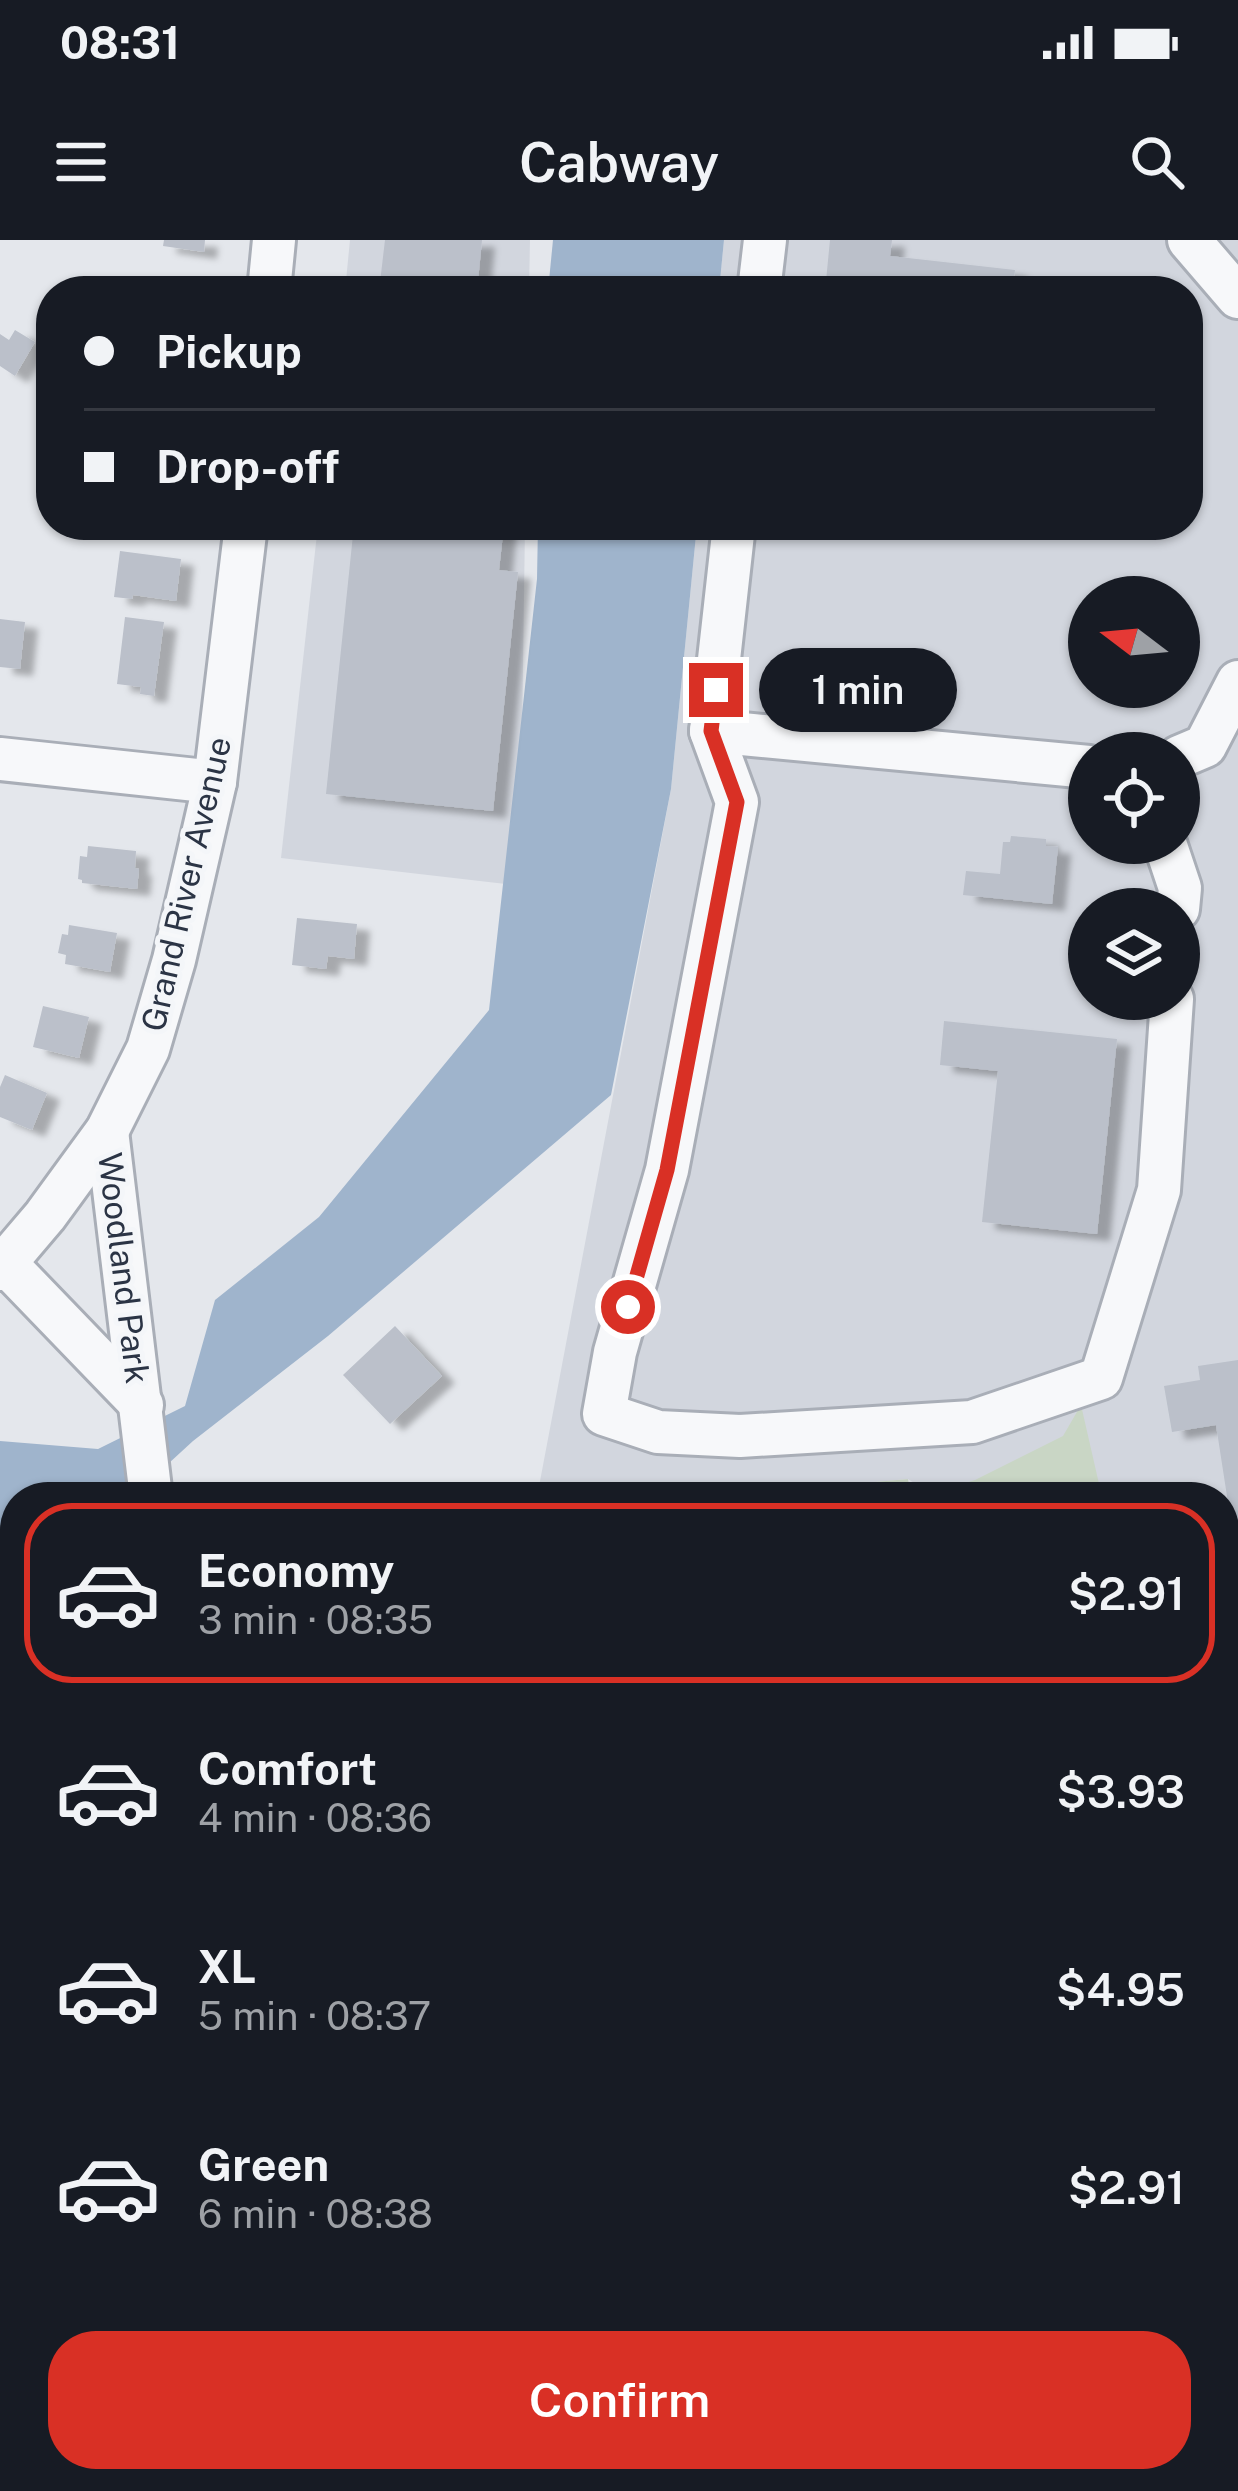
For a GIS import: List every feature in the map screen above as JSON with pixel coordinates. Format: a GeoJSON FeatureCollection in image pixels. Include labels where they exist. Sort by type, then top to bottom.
{"type":"FeatureCollection","features":[{"type":"Feature","properties":{"kind":"street"},"geometry":{"type":"LineString","coordinates":[[270,276],[274,240]]}},
{"type":"Feature","properties":{"kind":"street"},"geometry":{"type":"LineString","coordinates":[[761,276],[765,240]]}},
{"type":"Feature","properties":{"kind":"street"},"geometry":{"type":"LineString","coordinates":[[1190,240],[1238,297]]}},
{"type":"Feature","properties":{"kind":"street","name":"Grand River Avenue"},"geometry":{"type":"LineString","coordinates":[[3,1267],[107,1132],[148,1049],[215,782],[244,540]]}},
{"type":"Feature","properties":{"kind":"street"},"geometry":{"type":"LineString","coordinates":[[732,540],[711,731],[737,802],[667,1170],[614,1352],[604,1414],[658,1432],[740,1436],[972,1422],[1101,1378],[1159,1190],[1171,1020]]}},
{"type":"Feature","properties":{"kind":"street"},"geometry":{"type":"LineString","coordinates":[[1207,752],[1238,682]]}},
{"type":"Feature","properties":{"kind":"street"},"geometry":{"type":"LineString","coordinates":[[711,731],[1068,765]]}},
{"type":"Feature","properties":{"kind":"street"},"geometry":{"type":"LineString","coordinates":[[0,759],[215,782]]}},
{"type":"Feature","properties":{"kind":"street","name":"Woodland Park"},"geometry":{"type":"LineString","coordinates":[[107,1132],[150,1482]]}},
{"type":"Feature","properties":{"kind":"street","name":"Woodland Park"},"geometry":{"type":"LineString","coordinates":[[3,1267],[142,1406]]}},
{"type":"Feature","properties":{"kind":"shaded area"},"geometry":{"type":"Polygon","coordinates":[[[350,240],[530,240],[529,276],[346,276],[350,240]]]}},
{"type":"Feature","properties":{"kind":"shaded area"},"geometry":{"type":"Polygon","coordinates":[[[724,240],[1238,240],[1238,1482],[540,1482],[671,789],[696,540],[1203,540],[1203,276],[720,276],[724,240]]]}},
{"type":"Feature","properties":{"kind":"shaded area"},"geometry":{"type":"Polygon","coordinates":[[[316,540],[525,540],[515,885],[281,858],[316,540]]]}},
{"type":"Feature","properties":{"kind":"green space"},"geometry":{"type":"Polygon","coordinates":[[[1081,1405],[1099,1482],[969,1482],[975,1480],[1063,1436],[1081,1405]]]}},
{"type":"Feature","properties":{"kind":"water"},"geometry":{"type":"Polygon","coordinates":[[[553,240],[724,240],[720,276],[549,276],[553,240]]]}},
{"type":"Feature","properties":{"kind":"water"},"geometry":{"type":"Polygon","coordinates":[[[538,540],[696,540],[671,789],[611,1095],[148,1482],[0,1482],[0,1441],[98,1449],[185,1406],[215,1300],[319,1217],[489,1010],[538,540]]]}},
{"type":"Feature","properties":{"kind":"building"},"geometry":{"type":"Polygon","coordinates":[[[164,240],[205,240],[204,252],[163,246],[164,240]]]}},
{"type":"Feature","properties":{"kind":"building"},"geometry":{"type":"Polygon","coordinates":[[[385,240],[482,240],[478,276],[381,276],[385,240]]]}},
{"type":"Feature","properties":{"kind":"building"},"geometry":{"type":"Polygon","coordinates":[[[830,240],[892,240],[890,256],[1015,270],[1014,276],[826,276],[830,240]]]}},
{"type":"Feature","properties":{"kind":"building"},"geometry":{"type":"Polygon","coordinates":[[[15,330],[35,342],[15,376],[0,366],[0,334],[9,340],[15,330]]]}},
{"type":"Feature","properties":{"kind":"building"},"geometry":{"type":"Polygon","coordinates":[[[352,540],[502,540],[499,570],[518,572],[493,811],[326,794],[352,540]]]}},
{"type":"Feature","properties":{"kind":"building"},"geometry":{"type":"Polygon","coordinates":[[[120,551],[181,559],[176,601],[114,597],[120,551]]]}},
{"type":"Feature","properties":{"kind":"building"},"geometry":{"type":"Polygon","coordinates":[[[125,617],[164,622],[154,696],[140,694],[141,687],[117,684],[125,617]]]}},
{"type":"Feature","properties":{"kind":"building"},"geometry":{"type":"Polygon","coordinates":[[[0,619],[25,622],[20,669],[0,667],[0,619]]]}},
{"type":"Feature","properties":{"kind":"building"},"geometry":{"type":"Polygon","coordinates":[[[1011,836],[1046,839],[1046,846],[1058,847],[1052,904],[963,895],[966,871],[1000,874],[1003,842],[1010,842],[1011,836]]]}},
{"type":"Feature","properties":{"kind":"building"},"geometry":{"type":"Polygon","coordinates":[[[88,846],[136,851],[137,889],[82,883],[78,879],[80,856],[87,857],[88,846]]]}},
{"type":"Feature","properties":{"kind":"building"},"geometry":{"type":"Polygon","coordinates":[[[297,918],[357,924],[354,959],[328,956],[326,969],[292,965],[297,918]]]}},
{"type":"Feature","properties":{"kind":"building"},"geometry":{"type":"Polygon","coordinates":[[[69,925],[117,933],[110,972],[65,964],[66,955],[58,953],[69,925]]]}},
{"type":"Feature","properties":{"kind":"building"},"geometry":{"type":"Polygon","coordinates":[[[43,1006],[89,1017],[79,1058],[33,1047],[43,1006]]]}},
{"type":"Feature","properties":{"kind":"building"},"geometry":{"type":"Polygon","coordinates":[[[944,1021],[1117,1039],[1097,1234],[982,1222],[998,1071],[940,1065],[944,1021]]]}},
{"type":"Feature","properties":{"kind":"building"},"geometry":{"type":"Polygon","coordinates":[[[5,1075],[47,1093],[32,1130],[0,1117],[5,1075]]]}},
{"type":"Feature","properties":{"kind":"building"},"geometry":{"type":"Polygon","coordinates":[[[395,1326],[442,1376],[390,1424],[343,1375],[395,1326]]]}},
{"type":"Feature","properties":{"kind":"building"},"geometry":{"type":"Polygon","coordinates":[[[1238,1360],[1238,1482],[1225,1482],[1216,1425],[1172,1432],[1164,1386],[1200,1380],[1198,1366],[1238,1360]]]}},
{"type":"Feature","properties":{"kind":"route"},"geometry":{"type":"LineString","coordinates":[[628,1307],[667,1170],[737,802],[711,731],[716,690]]}}]}
